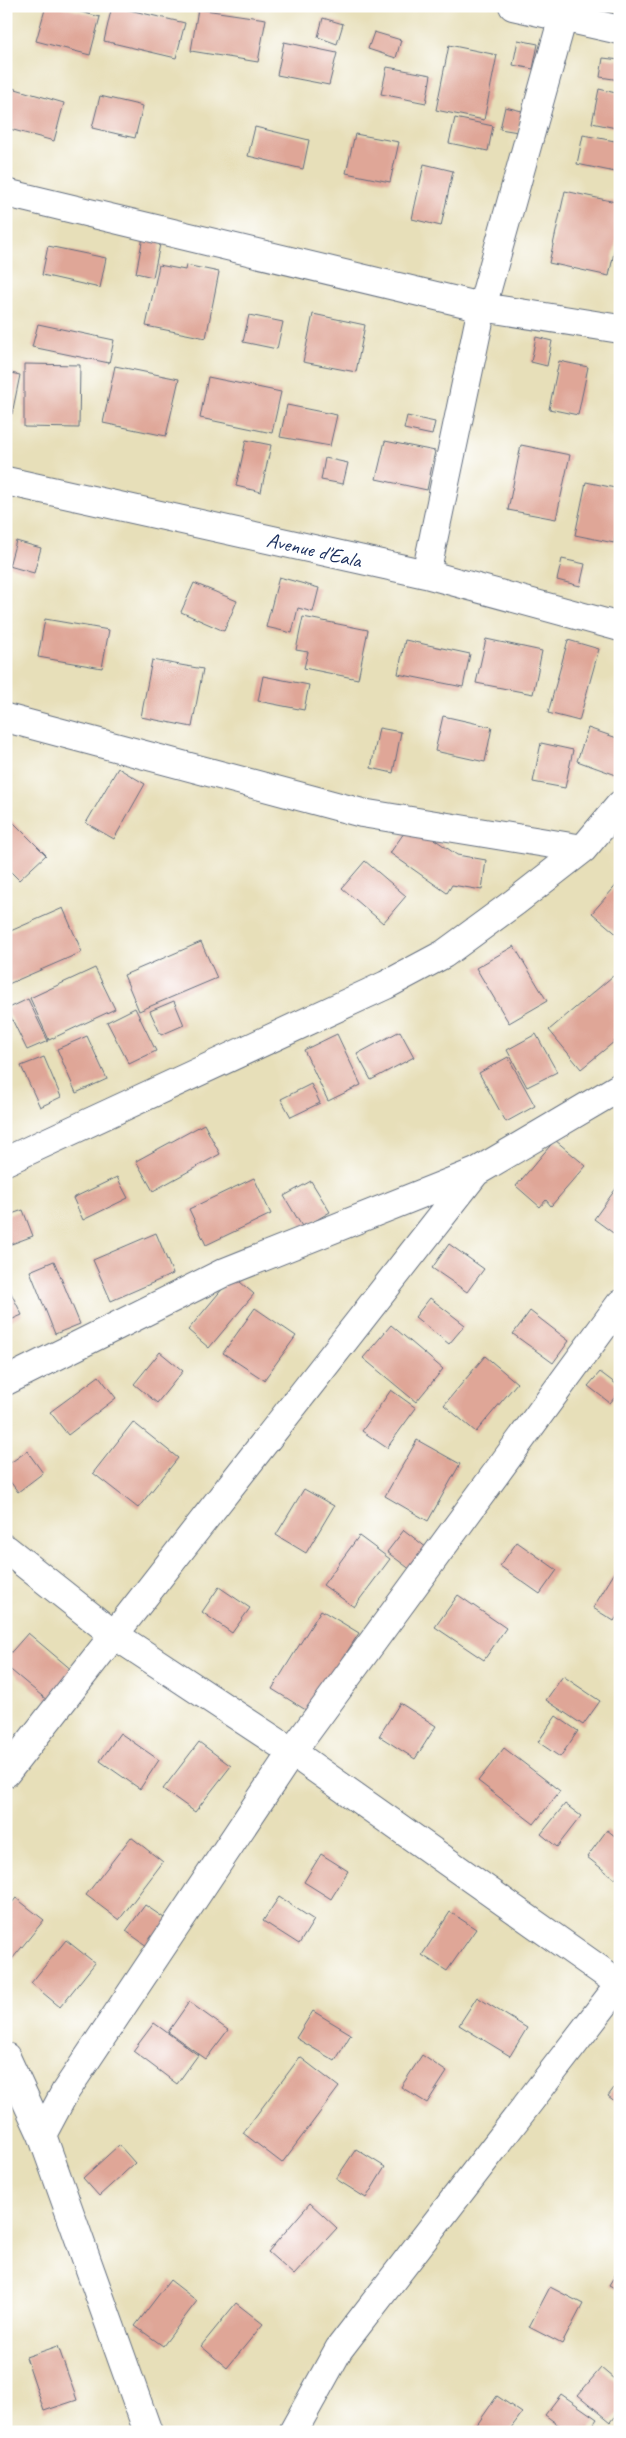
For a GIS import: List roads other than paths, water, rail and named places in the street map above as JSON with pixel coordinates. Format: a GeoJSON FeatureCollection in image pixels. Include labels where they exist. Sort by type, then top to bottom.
{"type":"FeatureCollection","features":[{"type":"Feature","properties":{"kind":"street"},"geometry":{"type":"LineString","coordinates":[[513,6],[565,11],[620,30]]}},
{"type":"Feature","properties":{"kind":"street"},"geometry":{"type":"LineString","coordinates":[[426,574],[482,307],[565,11]]}},
{"type":"Feature","properties":{"kind":"street"},"geometry":{"type":"LineString","coordinates":[[6,193],[482,307],[620,329]]}},
{"type":"Feature","properties":{"kind":"street","name":"Avenue d'Eala"},"geometry":{"type":"LineString","coordinates":[[6,481],[426,574],[620,627]]}},
{"type":"Feature","properties":{"kind":"street"},"geometry":{"type":"LineString","coordinates":[[6,718],[362,813],[583,849]]}},
{"type":"Feature","properties":{"kind":"street"},"geometry":{"type":"LineString","coordinates":[[6,1161],[386,985],[435,959],[515,902],[583,849],[620,805]]}},
{"type":"Feature","properties":{"kind":"street"},"geometry":{"type":"LineString","coordinates":[[6,1382],[225,1272],[476,1172],[608,1096],[620,1087]]}},
{"type":"Feature","properties":{"kind":"street"},"geometry":{"type":"LineString","coordinates":[[6,1773],[476,1172]]}},
{"type":"Feature","properties":{"kind":"street"},"geometry":{"type":"LineString","coordinates":[[42,2135],[64,2092],[292,1752],[620,1304]]}},
{"type":"Feature","properties":{"kind":"street"},"geometry":{"type":"LineString","coordinates":[[6,1549],[113,1634],[292,1752],[620,1984],[340,2349],[293,2432]]}},
{"type":"Feature","properties":{"kind":"street"},"geometry":{"type":"LineString","coordinates":[[6,2057],[42,2135],[148,2432]]}}]}
